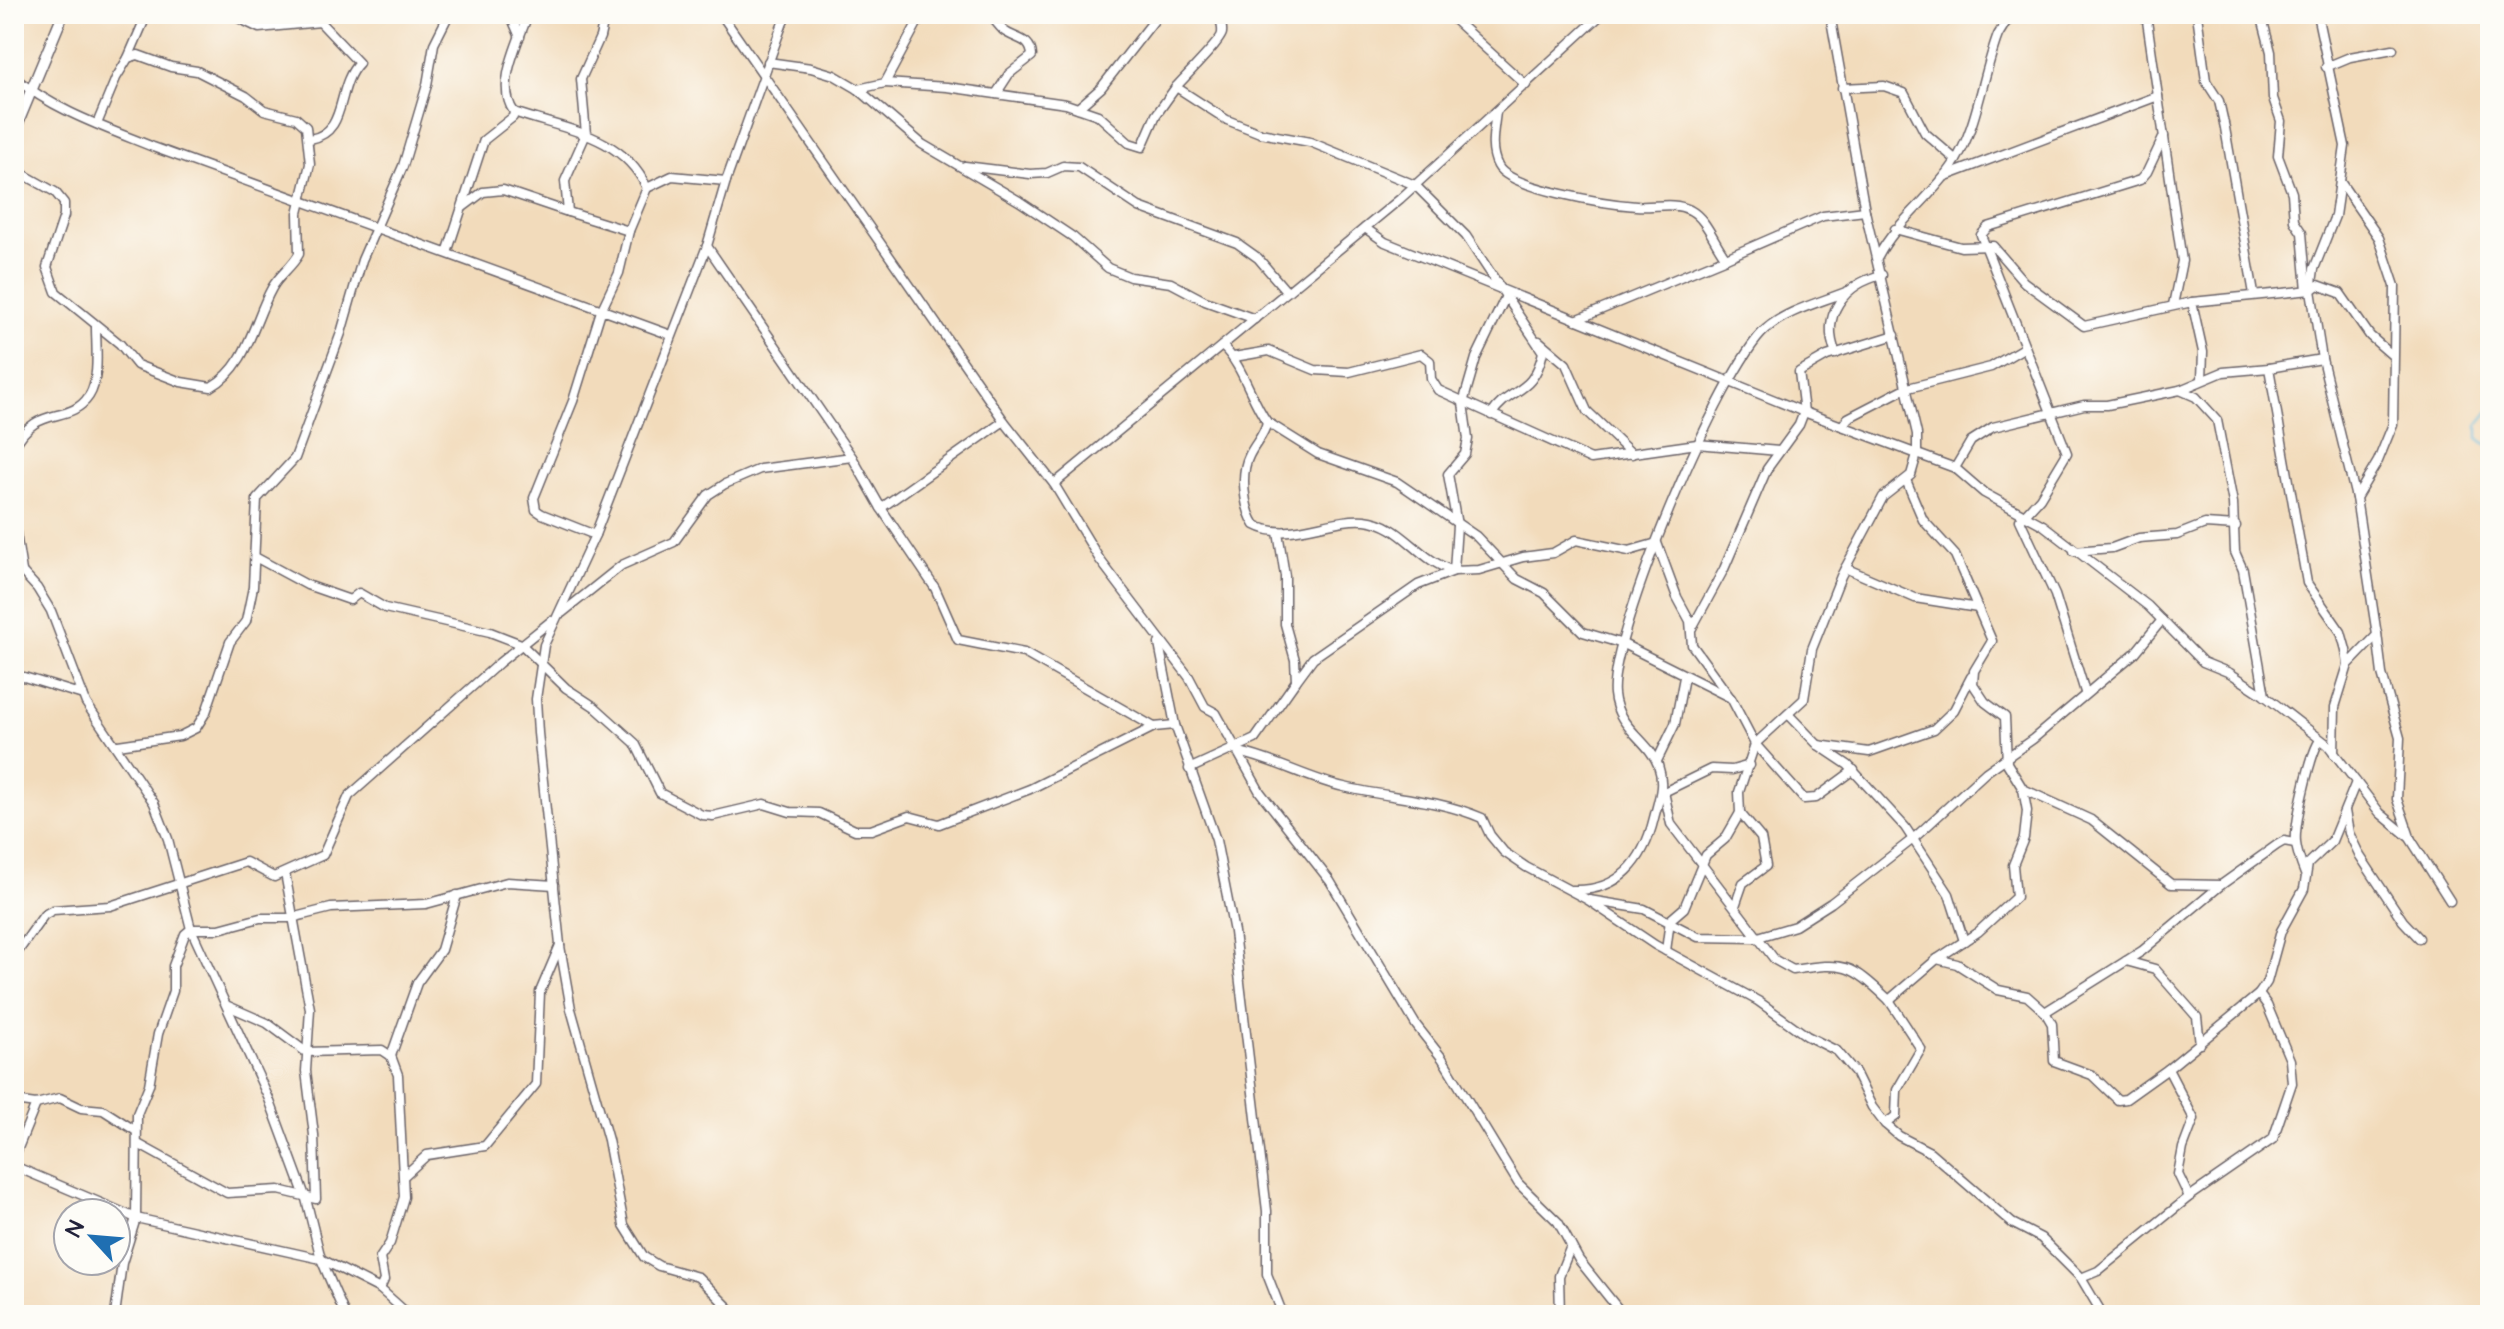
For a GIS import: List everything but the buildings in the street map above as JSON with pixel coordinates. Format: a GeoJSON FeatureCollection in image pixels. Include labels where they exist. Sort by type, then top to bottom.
{"type":"FeatureCollection","features":[{"type":"Feature","properties":{"kind":"street"},"geometry":{"type":"LineString","coordinates":[[14,132],[63,14]]}},
{"type":"Feature","properties":{"kind":"street"},"geometry":{"type":"LineString","coordinates":[[97,124],[147,14]]}},
{"type":"Feature","properties":{"kind":"street"},"geometry":{"type":"LineString","coordinates":[[230,14],[259,28],[322,18],[359,63],[346,80],[333,127],[322,137],[310,139]]}},
{"type":"Feature","properties":{"kind":"street"},"geometry":{"type":"LineString","coordinates":[[118,745],[165,741],[196,728],[211,699],[230,642],[246,621],[255,557],[257,499],[295,458],[341,333],[362,260],[411,142],[432,52],[449,14]]}},
{"type":"Feature","properties":{"kind":"street"},"geometry":{"type":"LineString","coordinates":[[510,14],[520,38]]}},
{"type":"Feature","properties":{"kind":"street"},"geometry":{"type":"LineString","coordinates":[[528,14],[505,93],[514,112],[586,134],[627,156],[647,188]]}},
{"type":"Feature","properties":{"kind":"street"},"geometry":{"type":"LineString","coordinates":[[568,212],[565,181],[586,134],[581,79],[600,37],[605,14]]}},
{"type":"Feature","properties":{"kind":"street"},"geometry":{"type":"LineString","coordinates":[[721,14],[1004,421],[1054,484],[1100,560],[1159,642],[1189,677],[1205,707],[1216,713],[1260,792],[1330,881],[1416,1025],[1442,1058],[1518,1183],[1558,1222],[1571,1246],[1623,1315]]}},
{"type":"Feature","properties":{"kind":"street"},"geometry":{"type":"LineString","coordinates":[[736,1315],[698,1277],[651,1263],[624,1225],[608,1140],[571,1009],[560,945],[538,733],[540,663],[557,617],[595,535],[707,246],[726,181],[786,14]]}},
{"type":"Feature","properties":{"kind":"street"},"geometry":{"type":"LineString","coordinates":[[885,83],[922,14]]}},
{"type":"Feature","properties":{"kind":"street"},"geometry":{"type":"LineString","coordinates":[[989,14],[1000,28],[1028,43],[1032,50],[1032,56],[1009,74],[996,94]]}},
{"type":"Feature","properties":{"kind":"street"},"geometry":{"type":"LineString","coordinates":[[1078,108],[1101,88],[1159,14]]}},
{"type":"Feature","properties":{"kind":"street"},"geometry":{"type":"LineString","coordinates":[[858,89],[885,83],[996,94],[1078,108],[1098,115],[1129,143],[1142,147],[1156,115],[1176,87],[1198,60],[1219,42],[1223,33],[1219,14]]}},
{"type":"Feature","properties":{"kind":"street"},"geometry":{"type":"LineString","coordinates":[[1448,14],[1526,85]]}},
{"type":"Feature","properties":{"kind":"street"},"geometry":{"type":"LineString","coordinates":[[1054,484],[1365,228],[1602,14]]}},
{"type":"Feature","properties":{"kind":"street"},"geometry":{"type":"LineString","coordinates":[[1666,951],[1670,920],[1684,908],[1701,864],[1725,839],[1740,813],[1739,792],[1755,744],[1804,699],[1812,649],[1845,568],[1883,497],[1906,480],[1917,454],[1917,434],[1904,389],[1882,275],[1865,211],[1830,14]]}},
{"type":"Feature","properties":{"kind":"street"},"geometry":{"type":"LineString","coordinates":[[1878,258],[1895,229],[1956,160],[1972,126],[1976,98],[2004,14]]}},
{"type":"Feature","properties":{"kind":"street"},"geometry":{"type":"LineString","coordinates":[[2001,28],[2019,14]]}},
{"type":"Feature","properties":{"kind":"street"},"geometry":{"type":"LineString","coordinates":[[2146,14],[2182,261],[2173,305]]}},
{"type":"Feature","properties":{"kind":"street"},"geometry":{"type":"LineString","coordinates":[[2197,14],[2206,81],[2219,101],[2225,128],[2254,294]]}},
{"type":"Feature","properties":{"kind":"street"},"geometry":{"type":"LineString","coordinates":[[2261,14],[2261,24],[2271,52],[2273,98],[2281,121],[2278,156],[2292,193],[2294,221],[2302,233],[2322,359],[2356,498],[2383,682],[2400,738],[2397,799],[2410,838],[2450,901]]}},
{"type":"Feature","properties":{"kind":"street"},"geometry":{"type":"LineString","coordinates":[[2309,290],[2335,216],[2345,146],[2317,14]]}},
{"type":"Feature","properties":{"kind":"street"},"geometry":{"type":"LineString","coordinates":[[2326,67],[2350,57],[2393,49]]}},
{"type":"Feature","properties":{"kind":"street"},"geometry":{"type":"LineString","coordinates":[[14,169],[55,192],[64,203],[64,216],[47,267],[49,280],[56,292],[120,344],[137,365],[148,371],[201,388],[221,381],[249,342],[273,284],[299,254],[301,200],[310,164],[310,139],[306,127],[296,118],[264,110],[246,96],[197,71],[138,55],[128,58]]}},
{"type":"Feature","properties":{"kind":"street"},"geometry":{"type":"LineString","coordinates":[[768,62],[811,68],[834,75],[858,89],[922,144],[1073,237],[1108,268],[1130,277],[1171,283],[1205,301],[1255,319]]}},
{"type":"Feature","properties":{"kind":"street"},"geometry":{"type":"LineString","coordinates":[[14,77],[31,92],[97,124],[671,335]]}},
{"type":"Feature","properties":{"kind":"street"},"geometry":{"type":"LineString","coordinates":[[1842,88],[1884,86],[1904,93],[1925,133],[1956,160]]}},
{"type":"Feature","properties":{"kind":"street"},"geometry":{"type":"LineString","coordinates":[[1176,87],[1227,120],[1260,133],[1310,142],[1415,185],[1466,236],[1543,352],[1534,380],[1518,394],[1503,400],[1491,415]]}},
{"type":"Feature","properties":{"kind":"street"},"geometry":{"type":"LineString","coordinates":[[1945,176],[2158,96]]}},
{"type":"Feature","properties":{"kind":"street"},"geometry":{"type":"LineString","coordinates":[[447,253],[484,140],[488,134],[506,126],[514,112]]}},
{"type":"Feature","properties":{"kind":"street"},"geometry":{"type":"LineString","coordinates":[[1496,112],[1492,147],[1498,166],[1505,175],[1546,190],[1637,207],[1685,208],[1699,216],[1726,258]]}},
{"type":"Feature","properties":{"kind":"street"},"geometry":{"type":"LineString","coordinates":[[2085,692],[2055,595],[2020,521],[2040,498],[2067,453],[1981,235],[1988,227],[2140,180],[2164,136]]}},
{"type":"Feature","properties":{"kind":"street"},"geometry":{"type":"LineString","coordinates":[[962,166],[1030,174],[1047,173],[1063,166],[1079,167],[1139,207],[1237,243],[1258,258],[1287,292]]}},
{"type":"Feature","properties":{"kind":"street"},"geometry":{"type":"LineString","coordinates":[[595,535],[542,514],[536,510],[534,498],[573,401],[601,311],[619,273],[629,231],[647,188],[672,176],[726,181]]}},
{"type":"Feature","properties":{"kind":"street"},"geometry":{"type":"LineString","coordinates":[[2341,183],[2379,238],[2395,286],[2393,356],[2396,388],[2393,424],[2378,461],[2356,498]]}},
{"type":"Feature","properties":{"kind":"street"},"geometry":{"type":"LineString","coordinates":[[463,207],[483,192],[503,190],[629,231]]}},
{"type":"Feature","properties":{"kind":"street"},"geometry":{"type":"LineString","coordinates":[[1576,320],[1823,216],[1865,211]]}},
{"type":"Feature","properties":{"kind":"street"},"geometry":{"type":"LineString","coordinates":[[1365,228],[1385,242],[1504,292],[1804,412],[1955,468],[1984,493],[2025,513],[2074,551],[2162,620],[2203,662],[2230,673],[2265,696],[2320,740],[2380,813],[2410,838]]}},
{"type":"Feature","properties":{"kind":"street"},"geometry":{"type":"LineString","coordinates":[[1895,229],[1961,247],[1993,246],[2024,282],[2084,326],[2092,327],[2173,305],[2309,290],[2318,285],[2340,293],[2370,336],[2393,356]]}},
{"type":"Feature","properties":{"kind":"street"},"geometry":{"type":"LineString","coordinates":[[707,246],[852,457],[881,508],[935,588],[958,640],[1024,653],[1154,727]]}},
{"type":"Feature","properties":{"kind":"street"},"geometry":{"type":"LineString","coordinates":[[1882,275],[1861,280],[1848,291],[1780,319],[1765,329],[1737,365],[1697,444],[1657,543],[1623,644],[1616,674],[1616,704],[1622,719],[1657,761],[1671,824],[1735,906],[1755,938],[1783,967],[1793,970],[1827,963],[1843,965],[1889,1000],[1921,1049],[1897,1090],[1896,1116],[1885,1124]]}},
{"type":"Feature","properties":{"kind":"street"},"geometry":{"type":"LineString","coordinates":[[1836,354],[1829,330],[1834,314],[1848,291]]}},
{"type":"Feature","properties":{"kind":"street"},"geometry":{"type":"LineString","coordinates":[[1454,571],[1457,525],[1448,474],[1465,454],[1468,439],[1463,403],[1476,358],[1504,292]]}},
{"type":"Feature","properties":{"kind":"street"},"geometry":{"type":"LineString","coordinates":[[2192,302],[2203,352],[2202,379]]}},
{"type":"Feature","properties":{"kind":"street"},"geometry":{"type":"LineString","coordinates":[[14,448],[33,422],[71,410],[89,396],[94,378],[96,327]]}},
{"type":"Feature","properties":{"kind":"street"},"geometry":{"type":"LineString","coordinates":[[1692,629],[1724,569],[1767,469],[1794,434],[1804,412],[1799,372],[1836,354],[1895,335]]}},
{"type":"Feature","properties":{"kind":"street"},"geometry":{"type":"LineString","coordinates":[[1538,341],[1566,364],[1587,411],[1632,454]]}},
{"type":"Feature","properties":{"kind":"street"},"geometry":{"type":"LineString","coordinates":[[1222,346],[1234,357],[1248,393],[1267,422],[1318,454],[1397,482],[1476,536],[1517,579],[1544,593],[1583,632],[1623,644],[1731,698]]}},
{"type":"Feature","properties":{"kind":"street"},"geometry":{"type":"LineString","coordinates":[[1842,426],[1848,418],[1904,389],[1974,373],[2025,347]]}},
{"type":"Feature","properties":{"kind":"street"},"geometry":{"type":"LineString","coordinates":[[1234,357],[1269,351],[1315,370],[1349,372],[1421,354],[1430,361],[1431,379],[1438,390],[1591,459],[1697,444],[1779,451]]}},
{"type":"Feature","properties":{"kind":"street"},"geometry":{"type":"LineString","coordinates":[[1955,468],[1971,441],[1982,432],[2051,413],[2180,390],[2223,372],[2322,359]]}},
{"type":"Feature","properties":{"kind":"street"},"geometry":{"type":"LineString","coordinates":[[2269,368],[2307,583],[2341,632],[2348,665],[2335,707],[2334,754]]}},
{"type":"Feature","properties":{"kind":"street"},"geometry":{"type":"LineString","coordinates":[[2180,390],[2196,397],[2217,420],[2236,526],[2235,552],[2245,578],[2265,696]]}},
{"type":"Feature","properties":{"kind":"street"},"geometry":{"type":"LineString","coordinates":[[881,508],[1004,421]]}},
{"type":"Feature","properties":{"kind":"street"},"geometry":{"type":"LineString","coordinates":[[1267,422],[1265,432],[1246,459],[1244,492],[1255,525],[1278,532],[1365,520],[1393,529],[1423,557],[1454,571]]}},
{"type":"Feature","properties":{"kind":"street"},"geometry":{"type":"LineString","coordinates":[[14,957],[44,915],[53,910],[110,906],[246,862],[274,877],[323,855],[349,796],[521,644],[622,565],[677,539],[708,495],[760,469],[852,457]]}},
{"type":"Feature","properties":{"kind":"street"},"geometry":{"type":"LineString","coordinates":[[1818,745],[1869,752],[1934,729],[1954,710],[1992,641],[1955,555],[1923,520],[1906,480]]}},
{"type":"Feature","properties":{"kind":"street"},"geometry":{"type":"LineString","coordinates":[[14,521],[22,572]]}},
{"type":"Feature","properties":{"kind":"street"},"geometry":{"type":"LineString","coordinates":[[2074,551],[2112,548],[2139,538],[2177,535],[2205,524],[2236,526]]}},
{"type":"Feature","properties":{"kind":"street"},"geometry":{"type":"LineString","coordinates":[[1278,532],[1285,576],[1285,624],[1295,660],[1296,681]]}},
{"type":"Feature","properties":{"kind":"street"},"geometry":{"type":"LineString","coordinates":[[1189,769],[1238,750],[1255,739],[1313,658],[1377,617],[1405,594],[1454,571],[1502,565],[1523,557],[1553,553],[1576,540],[1629,551],[1657,543]]}},
{"type":"Feature","properties":{"kind":"street"},"geometry":{"type":"LineString","coordinates":[[1657,543],[1692,629],[1692,645],[1698,658],[1731,698],[1755,744],[1783,779],[1809,801],[1854,770]]}},
{"type":"Feature","properties":{"kind":"street"},"geometry":{"type":"LineString","coordinates":[[255,557],[307,585],[345,600],[359,593],[385,608],[490,632],[521,644],[635,743],[660,793],[687,809],[713,816],[764,804],[790,812],[819,813],[855,830],[871,830],[909,816],[939,824],[1030,789],[1154,727],[1175,725]]}},
{"type":"Feature","properties":{"kind":"street"},"geometry":{"type":"LineString","coordinates":[[14,563],[51,611],[83,695],[96,720],[118,745],[154,803],[180,882],[191,929],[269,1099],[306,1199],[321,1259],[345,1315]]}},
{"type":"Feature","properties":{"kind":"street"},"geometry":{"type":"LineString","coordinates":[[1845,568],[1915,598],[1978,608]]}},
{"type":"Feature","properties":{"kind":"street"},"geometry":{"type":"LineString","coordinates":[[1588,900],[1624,904],[1670,920],[1698,937],[1755,938],[1812,916],[1913,839],[1986,772],[2135,653],[2162,620]]}},
{"type":"Feature","properties":{"kind":"street"},"geometry":{"type":"LineString","coordinates":[[2348,665],[2369,647],[2377,633]]}},
{"type":"Feature","properties":{"kind":"street"},"geometry":{"type":"LineString","coordinates":[[1159,642],[1175,725],[1216,840],[1234,932],[1267,1211],[1267,1274],[1283,1315]]}},
{"type":"Feature","properties":{"kind":"street"},"geometry":{"type":"LineString","coordinates":[[1972,676],[1977,693],[2005,717],[2010,774],[2023,789],[2091,820],[2171,884],[2198,887],[2221,885]]}},
{"type":"Feature","properties":{"kind":"street"},"geometry":{"type":"LineString","coordinates":[[1657,761],[1675,724],[1684,677]]}},
{"type":"Feature","properties":{"kind":"street"},"geometry":{"type":"LineString","coordinates":[[14,678],[83,695]]}},
{"type":"Feature","properties":{"kind":"street"},"geometry":{"type":"LineString","coordinates":[[1788,714],[1818,745],[1854,770],[1913,839],[1955,907],[1964,941]]}},
{"type":"Feature","properties":{"kind":"street"},"geometry":{"type":"LineString","coordinates":[[2306,878],[2295,843],[2309,760],[2320,740]]}},
{"type":"Feature","properties":{"kind":"street"},"geometry":{"type":"LineString","coordinates":[[1238,750],[1341,787],[1457,807],[1482,818],[1490,835],[1504,852],[1588,900],[1666,951],[1758,1001],[1807,1036],[1837,1051],[1855,1072],[1872,1107],[1885,1124],[1899,1136],[1930,1152],[2012,1223],[2041,1238],[2081,1278],[2103,1315]]}},
{"type":"Feature","properties":{"kind":"street"},"geometry":{"type":"LineString","coordinates":[[1571,890],[1599,887],[1629,868],[1644,852],[1663,792],[1711,769],[1750,765]]}},
{"type":"Feature","properties":{"kind":"street"},"geometry":{"type":"LineString","coordinates":[[1937,959],[1957,964],[1998,990],[2027,996],[2045,1012],[2052,1024],[2054,1061],[2097,1078],[2118,1100],[2126,1099],[2200,1044],[2259,994],[2267,982],[2281,931],[2300,898],[2308,864],[2332,841],[2356,782]]}},
{"type":"Feature","properties":{"kind":"street"},"geometry":{"type":"LineString","coordinates":[[1889,1000],[2016,897],[2014,859],[2027,824],[2023,789]]}},
{"type":"Feature","properties":{"kind":"street"},"geometry":{"type":"LineString","coordinates":[[2345,811],[2349,833],[2360,856],[2403,921],[2419,938]]}},
{"type":"Feature","properties":{"kind":"street"},"geometry":{"type":"LineString","coordinates":[[1735,906],[1743,883],[1766,866],[1761,838],[1740,813]]}},
{"type":"Feature","properties":{"kind":"street"},"geometry":{"type":"LineString","coordinates":[[2045,1012],[2126,961],[2277,845],[2284,841],[2295,843]]}},
{"type":"Feature","properties":{"kind":"street"},"geometry":{"type":"LineString","coordinates":[[138,1144],[227,1193],[279,1190],[316,1199],[306,1052],[310,1009],[285,873]]}},
{"type":"Feature","properties":{"kind":"street"},"geometry":{"type":"LineString","coordinates":[[191,929],[219,929],[260,918],[291,918],[331,908],[403,907],[507,882],[554,885]]}},
{"type":"Feature","properties":{"kind":"street"},"geometry":{"type":"LineString","coordinates":[[380,1289],[384,1280],[380,1258],[390,1243],[403,1205],[405,1175],[398,1075],[391,1056],[417,983],[441,950],[457,895]]}},
{"type":"Feature","properties":{"kind":"street"},"geometry":{"type":"LineString","coordinates":[[115,1315],[122,1263],[136,1218],[137,1114],[149,1085],[158,1034],[173,991],[176,950],[191,929]]}},
{"type":"Feature","properties":{"kind":"street"},"geometry":{"type":"LineString","coordinates":[[405,1175],[427,1155],[485,1146],[499,1125],[532,1091],[539,1076],[540,992],[560,945]]}},
{"type":"Feature","properties":{"kind":"street"},"geometry":{"type":"LineString","coordinates":[[2126,961],[2155,969],[2197,1017],[2200,1044]]}},
{"type":"Feature","properties":{"kind":"street"},"geometry":{"type":"LineString","coordinates":[[2081,1278],[2112,1261],[2189,1197],[2269,1144],[2278,1128],[2292,1083],[2290,1060],[2267,1005],[2259,994]]}},
{"type":"Feature","properties":{"kind":"street"},"geometry":{"type":"LineString","coordinates":[[228,1006],[267,1023],[306,1052],[374,1048],[391,1056]]}},
{"type":"Feature","properties":{"kind":"street"},"geometry":{"type":"LineString","coordinates":[[2168,1069],[2194,1119],[2183,1148],[2178,1174],[2189,1197]]}},
{"type":"Feature","properties":{"kind":"street"},"geometry":{"type":"LineString","coordinates":[[14,1101],[36,1104],[60,1098],[81,1108],[103,1110],[136,1131]]}},
{"type":"Feature","properties":{"kind":"street"},"geometry":{"type":"LineString","coordinates":[[14,1158],[36,1104]]}},
{"type":"Feature","properties":{"kind":"street"},"geometry":{"type":"LineString","coordinates":[[14,1166],[136,1218],[321,1259],[380,1289],[409,1315]]}},
{"type":"Feature","properties":{"kind":"street"},"geometry":{"type":"LineString","coordinates":[[1560,1315],[1559,1276],[1571,1246]]}},
{"type":"Feature","properties":{"kind":"waterway"},"geometry":{"type":"LineString","coordinates":[[2490,86],[2487,111],[2490,119]]}},
{"type":"Feature","properties":{"kind":"waterway"},"geometry":{"type":"LineString","coordinates":[[2490,410],[2478,425],[2478,438],[2490,447]]}}]}
